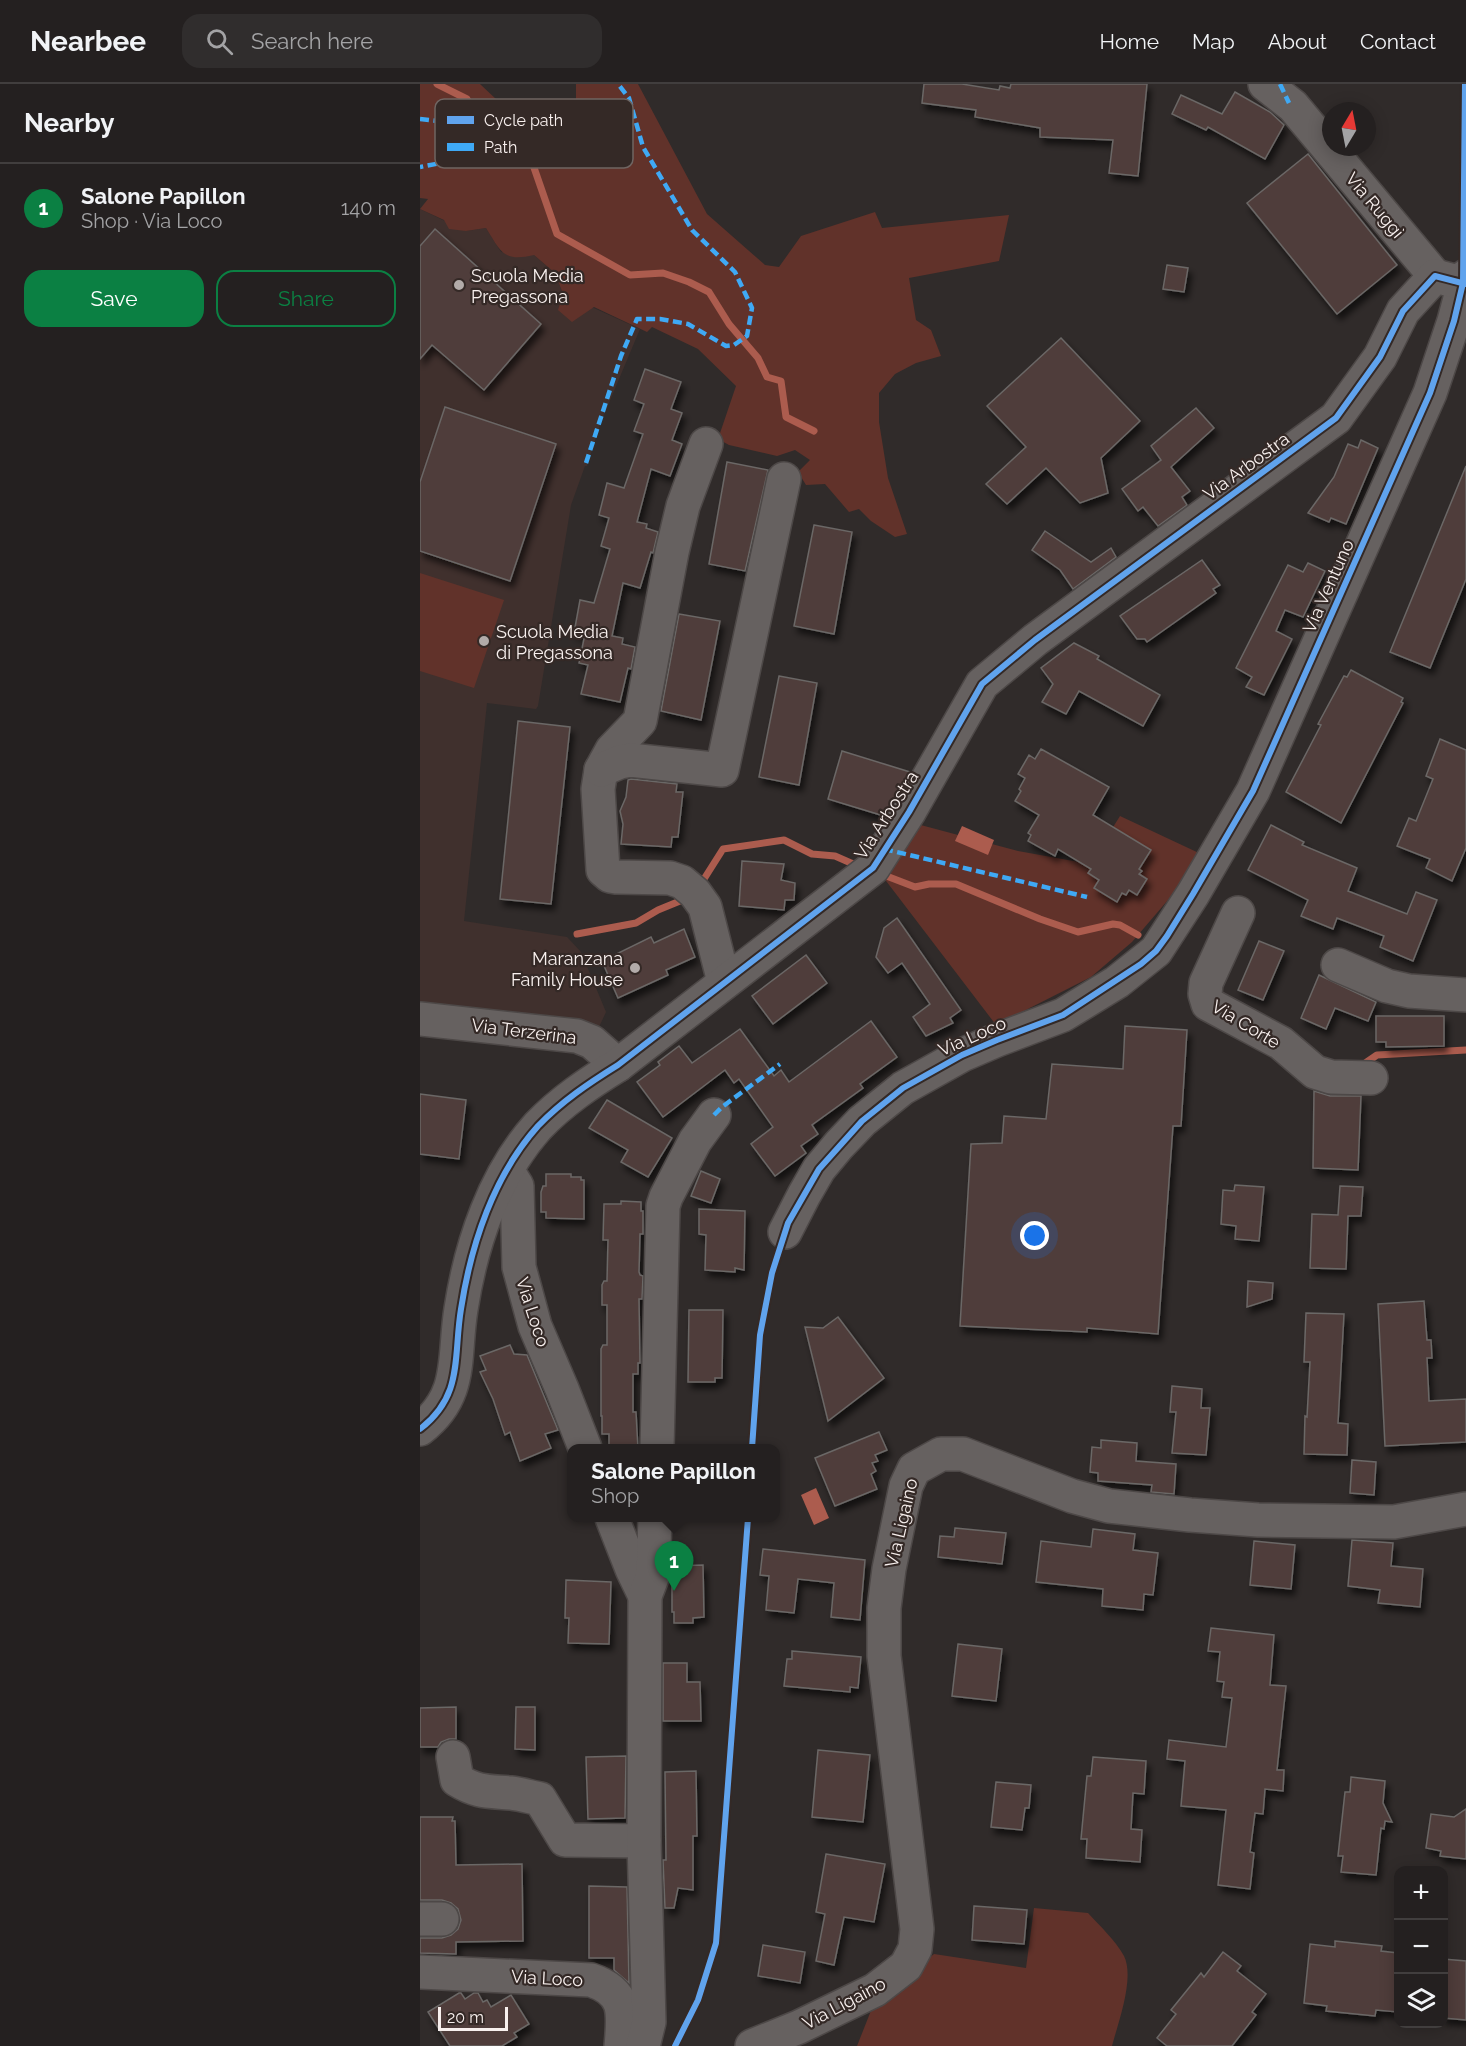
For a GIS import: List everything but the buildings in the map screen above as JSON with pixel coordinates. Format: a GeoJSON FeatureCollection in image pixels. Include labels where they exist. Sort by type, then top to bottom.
{"type":"FeatureCollection","features":[{"type":"Feature","properties":{"kind":"street","name":"Via Ruggì"},"geometry":{"type":"LineString","coordinates":[[1265,84],[1293,106],[1457,280]]}},
{"type":"Feature","properties":{"kind":"street","name":"Via Ventuno"},"geometry":{"type":"LineString","coordinates":[[1193,894],[1253,791],[1430,393],[1454,321],[1457,280]]}},
{"type":"Feature","properties":{"kind":"street","name":"Via Arbostra"},"geometry":{"type":"LineString","coordinates":[[420,1428],[433,1418],[452,1387],[457,1366],[461,1310],[471,1261],[485,1219],[507,1170],[527,1139],[585,1085],[618,1065],[873,868],[909,812],[982,684],[1035,640],[1336,418],[1380,357],[1403,311],[1457,280]]}},
{"type":"Feature","properties":{"kind":"street"},"geometry":{"type":"LineString","coordinates":[[706,444],[683,506],[672,552],[640,721],[612,750],[601,770],[598,789],[603,870],[610,876],[616,877],[670,878],[682,882],[695,893],[705,907],[724,982]]}},
{"type":"Feature","properties":{"kind":"street"},"geometry":{"type":"LineString","coordinates":[[601,770],[630,760],[722,770],[784,479]]}},
{"type":"Feature","properties":{"kind":"street","name":"Via Loco"},"geometry":{"type":"LineString","coordinates":[[785,1232],[819,1169],[862,1121],[903,1088],[932,1070],[997,1040],[1063,1015],[1117,981],[1156,951],[1193,894]]}},
{"type":"Feature","properties":{"kind":"street","name":"Via Corte"},"geometry":{"type":"LineString","coordinates":[[1238,913],[1206,983],[1205,994],[1208,1004],[1281,1043],[1315,1072],[1332,1077],[1371,1078]]}},
{"type":"Feature","properties":{"kind":"street"},"geometry":{"type":"LineString","coordinates":[[1338,965],[1387,986],[1409,991],[1466,995]]}},
{"type":"Feature","properties":{"kind":"street","name":"Via Terzerina"},"geometry":{"type":"LineString","coordinates":[[420,1019],[577,1036],[592,1042],[618,1065]]}},
{"type":"Feature","properties":{"kind":"street"},"geometry":{"type":"LineString","coordinates":[[657,1444],[663,1206],[694,1141],[714,1115]]}},
{"type":"Feature","properties":{"kind":"street","name":"Via Loco"},"geometry":{"type":"LineString","coordinates":[[507,1170],[517,1186],[519,1267],[535,1326],[583,1444]]}},
{"type":"Feature","properties":{"kind":"street","name":"Via Ligaino"},"geometry":{"type":"LineString","coordinates":[[752,2046],[800,2027],[875,1990],[906,1966],[915,1949],[917,1929],[884,1656],[884,1608],[889,1569],[904,1496],[914,1469],[941,1454],[963,1454],[1072,1496],[1109,1506],[1258,1520],[1394,1522],[1466,1509]]}},
{"type":"Feature","properties":{"kind":"street"},"geometry":{"type":"LineString","coordinates":[[614,1522],[645,1596]]}},
{"type":"Feature","properties":{"kind":"street"},"geometry":{"type":"LineString","coordinates":[[643,2046],[649,2022],[644,1842],[645,1596],[653,1575],[655,1522]]}},
{"type":"Feature","properties":{"kind":"street"},"geometry":{"type":"LineString","coordinates":[[453,1757],[457,1780],[466,1786],[488,1793],[512,1793],[540,1799],[565,1840],[644,1842]]}},
{"type":"Feature","properties":{"kind":"street","name":"Via Loco"},"geometry":{"type":"LineString","coordinates":[[420,1972],[591,1980],[612,1990],[621,2003],[624,2019],[621,2046]]}},
{"type":"Feature","properties":{"kind":"shaded area"},"geometry":{"type":"Polygon","coordinates":[[[420,84],[480,84],[496,99],[435,99],[435,168],[633,168],[633,99],[576,99],[576,84],[638,84],[707,214],[765,265],[779,267],[801,236],[875,212],[882,228],[1009,215],[999,261],[909,278],[916,320],[931,330],[941,356],[916,363],[895,374],[879,393],[879,422],[888,478],[907,534],[895,537],[871,521],[859,509],[849,512],[825,484],[806,485],[798,472],[810,460],[795,450],[777,456],[729,445],[718,439],[736,386],[698,349],[652,327],[647,332],[594,307],[572,322],[558,310],[563,294],[555,273],[534,255],[509,256],[500,249],[486,228],[466,231],[449,229],[444,220],[420,209],[428,199],[420,198],[420,84]]]}},
{"type":"Feature","properties":{"kind":"shaded area","name":"Scuola Media di Pregassona"},"geometry":{"type":"Polygon","coordinates":[[[420,209],[466,231],[486,228],[501,252],[534,255],[555,273],[563,294],[640,329],[601,422],[571,505],[538,706],[536,709],[487,703],[464,921],[567,937],[581,952],[606,1012],[592,1042],[420,1019],[420,209]]]}},
{"type":"Feature","properties":{"kind":"shaded area"},"geometry":{"type":"Polygon","coordinates":[[[420,573],[504,600],[474,688],[420,671],[420,573]]]}},
{"type":"Feature","properties":{"kind":"shaded area"},"geometry":{"type":"Polygon","coordinates":[[[1120,816],[1201,854],[1168,900],[1132,942],[1091,977],[996,1025],[880,873],[917,824],[1018,851],[1090,864],[1120,816]]]}},
{"type":"Feature","properties":{"kind":"shaded area"},"geometry":{"type":"Polygon","coordinates":[[[962,826],[994,840],[988,855],[955,841],[962,826]]]}},
{"type":"Feature","properties":{"kind":"shaded area"},"geometry":{"type":"Polygon","coordinates":[[[816,1488],[829,1518],[814,1525],[801,1495],[816,1488]]]}},
{"type":"Feature","properties":{"kind":"shaded area"},"geometry":{"type":"Polygon","coordinates":[[[1034,1908],[1088,1913],[1124,1956],[1127,1965],[1127,1988],[1112,2046],[857,2046],[874,2003],[934,1954],[1026,1968],[1034,1908]]]}},
{"type":"Feature","properties":{"kind":"waterway"},"geometry":{"type":"LineString","coordinates":[[437,84],[467,99]]}},
{"type":"Feature","properties":{"kind":"waterway"},"geometry":{"type":"LineString","coordinates":[[534,168],[557,234],[630,275],[663,273],[709,292],[729,324],[758,358],[767,377],[781,381],[786,417],[814,431]]}},
{"type":"Feature","properties":{"kind":"waterway"},"geometry":{"type":"LineString","coordinates":[[704,879],[723,849],[784,840],[812,854],[835,856],[860,867]]}},
{"type":"Feature","properties":{"kind":"waterway"},"geometry":{"type":"LineString","coordinates":[[889,877],[915,887],[929,884],[956,884],[1040,919],[1078,932],[1113,924],[1120,925],[1138,935]]}},
{"type":"Feature","properties":{"kind":"waterway"},"geometry":{"type":"LineString","coordinates":[[577,934],[636,923],[680,901]]}},
{"type":"Feature","properties":{"kind":"waterway"},"geometry":{"type":"LineString","coordinates":[[1361,1066],[1377,1055],[1466,1050]]}},
{"type":"Feature","properties":{"kind":"marked path"},"geometry":{"type":"LineString","coordinates":[[618,84],[629,99]]}},
{"type":"Feature","properties":{"kind":"marked path"},"geometry":{"type":"LineString","coordinates":[[1280,84],[1289,103]]}},
{"type":"Feature","properties":{"kind":"marked path"},"geometry":{"type":"LineString","coordinates":[[586,463],[621,356],[637,319],[660,319],[688,324],[726,346],[734,345],[747,336],[752,308],[735,272],[692,230],[643,147],[633,112]]}},
{"type":"Feature","properties":{"kind":"marked path"},"geometry":{"type":"LineString","coordinates":[[420,119],[435,121]]}},
{"type":"Feature","properties":{"kind":"marked path"},"geometry":{"type":"LineString","coordinates":[[420,167],[435,164]]}},
{"type":"Feature","properties":{"kind":"marked path"},"geometry":{"type":"LineString","coordinates":[[884,849],[1087,897]]}},
{"type":"Feature","properties":{"kind":"marked path"},"geometry":{"type":"LineString","coordinates":[[714,1115],[780,1064]]}},
{"type":"Feature","properties":{"kind":"cycle path"},"geometry":{"type":"LineString","coordinates":[[752,1444],[760,1335],[772,1273],[788,1223],[819,1169],[862,1121],[903,1088],[962,1055],[1063,1015],[1141,964],[1156,951],[1193,894],[1253,791],[1430,393],[1454,321],[1463,283],[1465,84]]}},
{"type":"Feature","properties":{"kind":"cycle path"},"geometry":{"type":"LineString","coordinates":[[420,1429],[444,1403],[450,1389],[454,1374],[465,1284],[478,1235],[497,1188],[509,1166],[522,1145],[538,1126],[566,1100],[618,1065],[873,868],[909,812],[982,684],[1035,640],[1336,418],[1380,357],[1403,311],[1435,276],[1466,284]]}},
{"type":"Feature","properties":{"kind":"cycle path"},"geometry":{"type":"LineString","coordinates":[[675,2046],[698,2000],[716,1943],[748,1522]]}},
{"type":"Feature","properties":{"kind":"place","name":"Scuola Media Pregassona"},"geometry":{"type":"Point","coordinates":[459,285]}},
{"type":"Feature","properties":{"kind":"place","name":"Scuola Media di Pregassona"},"geometry":{"type":"Point","coordinates":[484,641]}},
{"type":"Feature","properties":{"kind":"place","name":"Maranzana Family House"},"geometry":{"type":"Point","coordinates":[635,968]}},
{"type":"Feature","properties":{"kind":"place","name":"Salone Papillon"},"geometry":{"type":"Point","coordinates":[674,1591]}}]}
